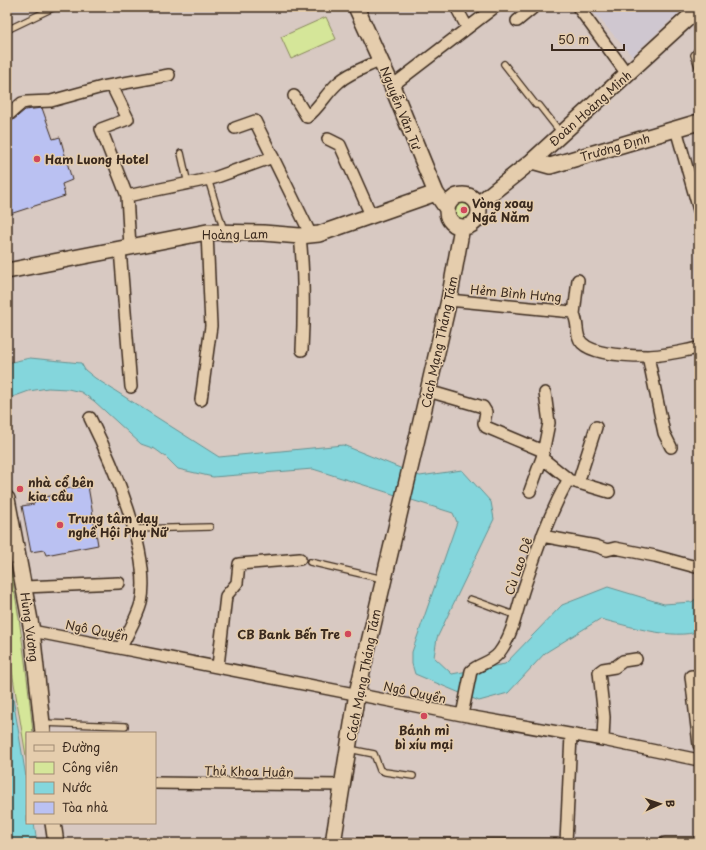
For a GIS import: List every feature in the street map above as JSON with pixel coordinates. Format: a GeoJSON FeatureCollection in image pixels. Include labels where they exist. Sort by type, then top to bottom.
{"type":"FeatureCollection","features":[{"type":"Feature","properties":{"kind":"main road","name":"Nguyễn Văn Tư"},"geometry":{"type":"LineString","coordinates":[[356,7],[381,60],[436,193],[447,209]]}},
{"type":"Feature","properties":{"kind":"main road","name":"Đoàn Hoàng Minh"},"geometry":{"type":"LineString","coordinates":[[478,204],[532,161],[699,8]]}},
{"type":"Feature","properties":{"kind":"main road","name":"Trương Định"},"geometry":{"type":"LineString","coordinates":[[532,161],[550,166],[699,122]]}},
{"type":"Feature","properties":{"kind":"main road","name":"Hoàng Lam"},"geometry":{"type":"LineString","coordinates":[[7,271],[207,232],[305,235],[319,234],[436,193]]}},
{"type":"Feature","properties":{"kind":"main road"},"geometry":{"type":"LineString","coordinates":[[461,195],[471,197],[478,204],[479,215],[477,220],[468,227],[462,227],[452,223],[449,219],[447,209],[452,200],[461,195]]}},
{"type":"Feature","properties":{"kind":"main road","name":"Cách Mạng Tháng Tám"},"geometry":{"type":"LineString","coordinates":[[333,842],[357,693],[449,300],[462,227]]}},
{"type":"Feature","properties":{"kind":"main road","name":"Hùng Vương"},"geometry":{"type":"LineString","coordinates":[[7,499],[32,631],[42,728]]}},
{"type":"Feature","properties":{"kind":"main road"},"geometry":{"type":"LineString","coordinates":[[53,824],[56,843]]}},
{"type":"Feature","properties":{"kind":"street"},"geometry":{"type":"LineString","coordinates":[[456,7],[467,27]]}},
{"type":"Feature","properties":{"kind":"street"},"geometry":{"type":"LineString","coordinates":[[392,86],[495,7]]}},
{"type":"Feature","properties":{"kind":"street"},"geometry":{"type":"LineString","coordinates":[[517,22],[534,7]]}},
{"type":"Feature","properties":{"kind":"street"},"geometry":{"type":"LineString","coordinates":[[578,7],[627,74]]}},
{"type":"Feature","properties":{"kind":"street"},"geometry":{"type":"LineString","coordinates":[[294,96],[307,117],[319,107],[324,97],[340,81],[381,60]]}},
{"type":"Feature","properties":{"kind":"street"},"geometry":{"type":"LineString","coordinates":[[7,116],[22,103],[51,101],[112,86],[169,75]]}},
{"type":"Feature","properties":{"kind":"street"},"geometry":{"type":"LineString","coordinates":[[112,86],[128,120],[101,129],[127,196],[125,248],[131,387]]}},
{"type":"Feature","properties":{"kind":"street"},"geometry":{"type":"LineString","coordinates":[[235,128],[255,120],[273,157],[305,235],[302,350]]}},
{"type":"Feature","properties":{"kind":"street"},"geometry":{"type":"LineString","coordinates":[[676,129],[699,210]]}},
{"type":"Feature","properties":{"kind":"street"},"geometry":{"type":"LineString","coordinates":[[328,139],[340,145],[371,215]]}},
{"type":"Feature","properties":{"kind":"street"},"geometry":{"type":"LineString","coordinates":[[127,196],[208,179],[273,157]]}},
{"type":"Feature","properties":{"kind":"street"},"geometry":{"type":"LineString","coordinates":[[201,400],[211,326],[207,232]]}},
{"type":"Feature","properties":{"kind":"street"},"geometry":{"type":"LineString","coordinates":[[574,314],[578,280]]}},
{"type":"Feature","properties":{"kind":"street","name":"Hẻm Bình Hưng"},"geometry":{"type":"LineString","coordinates":[[449,300],[572,312],[577,325],[578,335],[582,343],[596,352],[648,356],[699,348]]}},
{"type":"Feature","properties":{"kind":"street"},"geometry":{"type":"LineString","coordinates":[[648,356],[664,433],[671,447]]}},
{"type":"Feature","properties":{"kind":"street"},"geometry":{"type":"LineString","coordinates":[[428,391],[483,407],[486,412],[484,423],[486,427],[542,454],[573,482],[609,492]]}},
{"type":"Feature","properties":{"kind":"street"},"geometry":{"type":"LineString","coordinates":[[530,491],[542,454],[549,423],[545,393]]}},
{"type":"Feature","properties":{"kind":"street"},"geometry":{"type":"LineString","coordinates":[[90,418],[105,447],[134,529],[144,572],[141,603],[121,648]]}},
{"type":"Feature","properties":{"kind":"street","name":"Cù Lao Dê"},"geometry":{"type":"LineString","coordinates":[[462,715],[471,671],[475,667],[490,661],[498,654],[506,642],[551,512],[573,482],[596,427]]}},
{"type":"Feature","properties":{"kind":"street"},"geometry":{"type":"LineString","coordinates":[[542,536],[596,546],[607,550],[615,548],[655,556],[696,567]]}},
{"type":"Feature","properties":{"kind":"street"},"geometry":{"type":"LineString","coordinates":[[218,666],[226,596],[237,583],[239,564],[305,561]]}},
{"type":"Feature","properties":{"kind":"street"},"geometry":{"type":"LineString","coordinates":[[24,587],[119,583]]}},
{"type":"Feature","properties":{"kind":"street","name":"Ngô Quyền"},"geometry":{"type":"LineString","coordinates":[[32,631],[357,693],[462,715],[603,740],[699,760]]}},
{"type":"Feature","properties":{"kind":"street"},"geometry":{"type":"LineString","coordinates":[[603,740],[604,718],[599,672],[603,669],[615,667],[623,661],[636,659]]}},
{"type":"Feature","properties":{"kind":"street"},"geometry":{"type":"LineString","coordinates":[[699,676],[691,676],[699,745]]}},
{"type":"Feature","properties":{"kind":"street"},"geometry":{"type":"LineString","coordinates":[[566,843],[571,735]]}},
{"type":"Feature","properties":{"kind":"street","name":"Thủ Khoa Huân"},"geometry":{"type":"LineString","coordinates":[[156,783],[343,785]]}},
{"type":"Feature","properties":{"kind":"street"},"geometry":{"type":"LineString","coordinates":[[665,843],[699,843]]}},
{"type":"Feature","properties":{"kind":"lane"},"geometry":{"type":"LineString","coordinates":[[7,30],[55,7]]}},
{"type":"Feature","properties":{"kind":"lane"},"geometry":{"type":"LineString","coordinates":[[699,48],[694,55],[699,69]]}},
{"type":"Feature","properties":{"kind":"lane"},"geometry":{"type":"LineString","coordinates":[[504,64],[521,87],[536,105],[539,105],[561,134]]}},
{"type":"Feature","properties":{"kind":"lane"},"geometry":{"type":"LineString","coordinates":[[181,153],[188,184]]}},
{"type":"Feature","properties":{"kind":"lane"},"geometry":{"type":"LineString","coordinates":[[208,179],[224,232]]}},
{"type":"Feature","properties":{"kind":"lane"},"geometry":{"type":"LineString","coordinates":[[134,529],[210,527]]}},
{"type":"Feature","properties":{"kind":"lane"},"geometry":{"type":"LineString","coordinates":[[305,561],[383,579]]}},
{"type":"Feature","properties":{"kind":"lane"},"geometry":{"type":"LineString","coordinates":[[470,600],[488,605],[493,609],[515,615]]}},
{"type":"Feature","properties":{"kind":"lane"},"geometry":{"type":"LineString","coordinates":[[42,728],[125,726]]}},
{"type":"Feature","properties":{"kind":"lane"},"geometry":{"type":"LineString","coordinates":[[348,748],[374,754],[380,770],[413,776]]}},
{"type":"Feature","properties":{"kind":"lane"},"geometry":{"type":"LineString","coordinates":[[333,842],[566,843]]}},
{"type":"Feature","properties":{"kind":"shaded area"},"geometry":{"type":"Polygon","coordinates":[[[589,7],[685,7],[632,56],[589,7]]]}},
{"type":"Feature","properties":{"kind":"green space"},"geometry":{"type":"Polygon","coordinates":[[[326,17],[336,39],[291,59],[281,37],[326,17]]]}},
{"type":"Feature","properties":{"kind":"green space"},"geometry":{"type":"Polygon","coordinates":[[[463,199],[471,203],[475,211],[471,219],[463,223],[455,219],[451,211],[455,203],[463,199]]]}},
{"type":"Feature","properties":{"kind":"green space"},"geometry":{"type":"Polygon","coordinates":[[[7,550],[22,641],[33,732],[26,732],[26,756],[7,641],[7,550]]]}},
{"type":"Feature","properties":{"kind":"water"},"geometry":{"type":"Polygon","coordinates":[[[30,358],[81,363],[85,370],[95,378],[219,457],[343,445],[420,476],[462,470],[491,502],[494,519],[437,638],[434,657],[452,674],[505,664],[562,605],[608,587],[664,604],[692,602],[699,596],[699,631],[689,634],[664,633],[600,619],[545,653],[508,693],[479,701],[415,674],[412,664],[412,652],[457,522],[453,513],[313,469],[213,477],[178,469],[155,449],[141,444],[94,401],[81,392],[68,389],[48,388],[29,391],[7,399],[7,363],[30,358]]]}},
{"type":"Feature","properties":{"kind":"water"},"geometry":{"type":"Polygon","coordinates":[[[7,662],[26,777],[26,824],[34,824],[37,843],[7,843],[7,662]]]}},
{"type":"Feature","properties":{"kind":"building","name":"Ham Luong Hotel"},"geometry":{"type":"Polygon","coordinates":[[[42,108],[53,139],[60,137],[72,180],[62,184],[65,196],[7,215],[7,123],[12,121],[25,110],[42,108]]]}},
{"type":"Feature","properties":{"kind":"building","name":"Trung tâm dạy nghề Hội Phụ Nữ"},"geometry":{"type":"Polygon","coordinates":[[[88,486],[98,545],[46,555],[44,550],[31,552],[22,506],[34,504],[37,498],[64,494],[64,489],[88,486]]]}},
{"type":"Feature","properties":{"kind":"place","name":"Ham Luong Hotel"},"geometry":{"type":"Point","coordinates":[37,159]}},
{"type":"Feature","properties":{"kind":"place","name":"Vòng xoay Ngã Năm"},"geometry":{"type":"Point","coordinates":[464,210]}},
{"type":"Feature","properties":{"kind":"place","name":"nhà cổ bên kia cầu"},"geometry":{"type":"Point","coordinates":[20,489]}},
{"type":"Feature","properties":{"kind":"place","name":"Trung tâm dạy nghề Hội Phụ Nữ"},"geometry":{"type":"Point","coordinates":[60,525]}},
{"type":"Feature","properties":{"kind":"place","name":"CB Bank Bến Tre"},"geometry":{"type":"Point","coordinates":[348,634]}},
{"type":"Feature","properties":{"kind":"place","name":"Bánh mì bì xíu mại"},"geometry":{"type":"Point","coordinates":[424,716]}}]}
